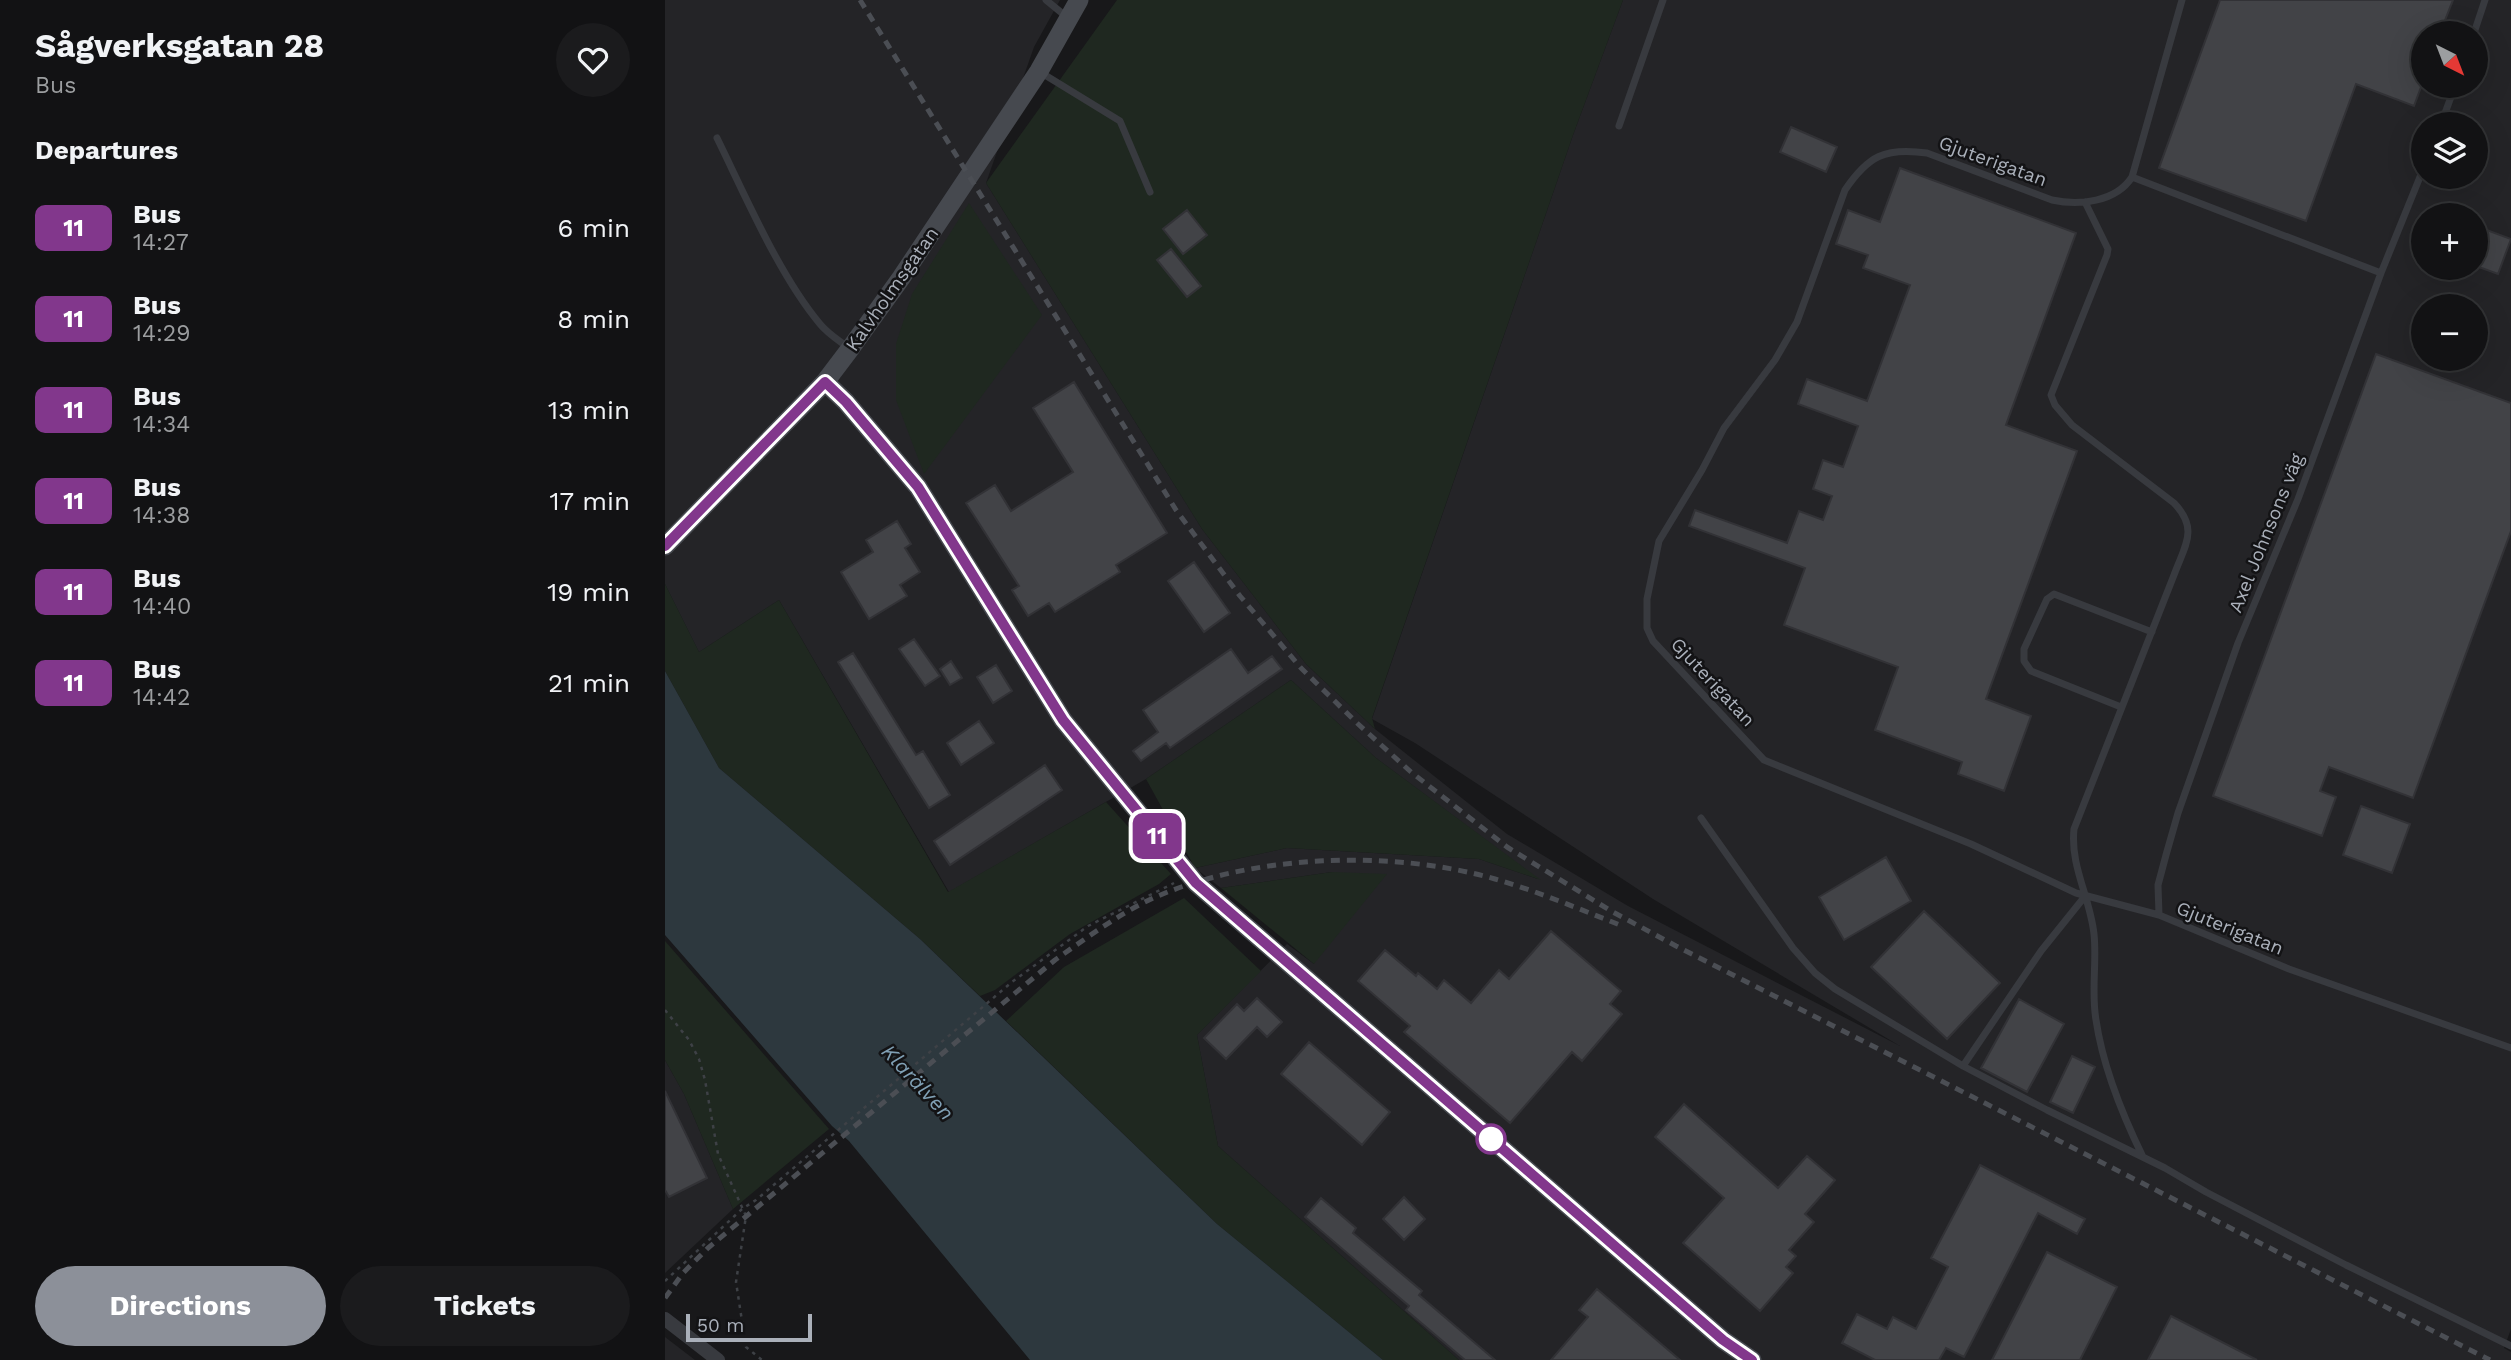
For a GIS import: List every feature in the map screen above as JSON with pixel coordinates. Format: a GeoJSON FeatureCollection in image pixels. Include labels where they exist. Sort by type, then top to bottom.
{"type":"FeatureCollection","features":[{"type":"Feature","properties":{"kind":"street","name":"Kalvholmsgatan"},"geometry":{"type":"LineString","coordinates":[[666,544],[825,382],[901,278],[1039,71],[1079,0]]}},
{"type":"Feature","properties":{"kind":"street"},"geometry":{"type":"LineString","coordinates":[[825,382],[846,402],[918,487],[1063,720],[1189,876],[1723,1340],[1752,1360]]}},
{"type":"Feature","properties":{"kind":"street"},"geometry":{"type":"LineString","coordinates":[[665,1319],[718,1360]]}},
{"type":"Feature","properties":{"kind":"lane"},"geometry":{"type":"LineString","coordinates":[[1046,0],[1068,18]]}},
{"type":"Feature","properties":{"kind":"lane"},"geometry":{"type":"LineString","coordinates":[[1619,126],[1663,0]]}},
{"type":"Feature","properties":{"kind":"lane"},"geometry":{"type":"LineString","coordinates":[[2182,0],[2132,177],[2381,273]]}},
{"type":"Feature","properties":{"kind":"lane"},"geometry":{"type":"LineString","coordinates":[[2477,21],[2485,0]]}},
{"type":"Feature","properties":{"kind":"lane"},"geometry":{"type":"LineString","coordinates":[[1039,71],[1120,121],[1150,192]]}},
{"type":"Feature","properties":{"kind":"lane"},"geometry":{"type":"LineString","coordinates":[[717,138],[783,268],[801,297],[822,326],[850,349]]}},
{"type":"Feature","properties":{"kind":"lane","name":"Gjuterigatan"},"geometry":{"type":"LineString","coordinates":[[2132,177],[2125,188],[2117,192],[2071,204],[2052,200],[1927,153],[1906,150],[1889,152],[1866,163],[1845,190],[1791,331],[1775,360],[1724,428],[1659,541],[1647,599],[1647,628],[1653,640],[1764,760],[1971,844],[2086,895],[2159,915],[2290,969],[2511,1048]]}},
{"type":"Feature","properties":{"kind":"lane","name":"Axel Johnsons väg"},"geometry":{"type":"LineString","coordinates":[[2159,915],[2158,886],[2178,813],[2238,643],[2298,499],[2381,273],[2415,189]]}},
{"type":"Feature","properties":{"kind":"lane"},"geometry":{"type":"LineString","coordinates":[[2085,202],[2108,250],[2051,395],[2055,405],[2072,425],[2175,502],[2189,523],[2185,543],[2074,829],[2074,858],[2086,895],[2094,934],[2095,1018],[2104,1059],[2127,1124],[2143,1157]]}},
{"type":"Feature","properties":{"kind":"lane"},"geometry":{"type":"LineString","coordinates":[[2121,707],[2031,671],[2024,661],[2024,649],[2047,599],[2054,594],[2151,632]]}},
{"type":"Feature","properties":{"kind":"lane"},"geometry":{"type":"LineString","coordinates":[[1701,818],[1793,948],[1815,974],[1870,1011],[1963,1066],[2143,1157],[2334,1259],[2511,1346]]}},
{"type":"Feature","properties":{"kind":"lane"},"geometry":{"type":"LineString","coordinates":[[1963,1066],[2041,951],[2086,895]]}},
{"type":"Feature","properties":{"kind":"path"},"geometry":{"type":"LineString","coordinates":[[665,1281],[742,1209],[756,1200],[1011,982],[1088,926],[1189,876]]}},
{"type":"Feature","properties":{"kind":"path"},"geometry":{"type":"LineString","coordinates":[[665,1010],[689,1040],[699,1059],[718,1154],[746,1216],[736,1282],[746,1347],[762,1360]]}},
{"type":"Feature","properties":{"kind":"shaded area"},"geometry":{"type":"Polygon","coordinates":[[[665,0],[1060,0],[1034,47],[986,183],[1202,529],[1306,664],[1375,729],[1507,834],[1628,906],[1900,1046],[1653,899],[1415,743],[1372,719],[1573,135],[1623,0],[2511,0],[2511,1329],[2504,1348],[2511,1352],[2511,1360],[1459,1360],[1218,1146],[1197,1035],[1287,944],[1314,964],[1332,872],[1221,888],[1195,868],[1287,848],[1479,859],[1538,879],[1376,758],[1291,680],[1146,779],[949,892],[779,600],[699,652],[665,584],[665,0]]]}},
{"type":"Feature","properties":{"kind":"shaded area"},"geometry":{"type":"Polygon","coordinates":[[[1117,0],[1623,0],[1573,135],[1372,718],[1375,729],[1306,664],[1202,529],[986,183],[1117,0]]]}},
{"type":"Feature","properties":{"kind":"shaded area"},"geometry":{"type":"Polygon","coordinates":[[[969,203],[1042,315],[924,474],[896,400],[896,344],[912,294],[969,203]]]}},
{"type":"Feature","properties":{"kind":"shaded area"},"geometry":{"type":"Polygon","coordinates":[[[665,584],[699,652],[779,600],[948,892],[1106,802],[1171,874],[1159,884],[1070,934],[995,990],[980,996],[920,939],[719,768],[665,671],[665,584]]]}},
{"type":"Feature","properties":{"kind":"shaded area"},"geometry":{"type":"Polygon","coordinates":[[[1291,680],[1376,758],[1541,880],[1479,859],[1287,848],[1195,868],[1146,779],[1291,680]]]}},
{"type":"Feature","properties":{"kind":"shaded area"},"geometry":{"type":"Polygon","coordinates":[[[1332,872],[1387,874],[1314,964],[1221,888],[1332,872]]]}},
{"type":"Feature","properties":{"kind":"shaded area"},"geometry":{"type":"Polygon","coordinates":[[[1184,898],[1261,971],[1197,1035],[1218,1146],[1459,1360],[1383,1360],[1217,1224],[1006,1021],[1064,967],[1184,898]]]}},
{"type":"Feature","properties":{"kind":"shaded area"},"geometry":{"type":"Polygon","coordinates":[[[665,941],[829,1129],[733,1209],[684,1094],[665,1060],[665,941]]]}},
{"type":"Feature","properties":{"kind":"shaded area"},"geometry":{"type":"Polygon","coordinates":[[[665,1060],[684,1094],[733,1209],[665,1273],[665,1060]]]}},
{"type":"Feature","properties":{"kind":"shaded area"},"geometry":{"type":"Polygon","coordinates":[[[665,1337],[695,1360],[665,1360],[665,1337]]]}},
{"type":"Feature","properties":{"kind":"water","name":"Klarälven"},"geometry":{"type":"Polygon","coordinates":[[[665,671],[719,768],[920,939],[1217,1224],[1383,1360],[1030,1360],[849,1141],[832,1126],[665,935],[665,671]]]}},
{"type":"Feature","properties":{"kind":"building"},"geometry":{"type":"Polygon","coordinates":[[[2220,0],[2453,0],[2445,21],[2411,21],[2411,98],[2417,98],[2414,106],[2356,84],[2306,221],[2159,168],[2220,0]]]}},
{"type":"Feature","properties":{"kind":"building"},"geometry":{"type":"Polygon","coordinates":[[[1791,127],[1837,147],[1826,172],[1780,152],[1791,127]]]}},
{"type":"Feature","properties":{"kind":"building"},"geometry":{"type":"Polygon","coordinates":[[[1900,168],[2076,233],[2006,425],[2077,451],[1986,699],[2031,716],[2004,791],[1958,774],[1962,762],[1875,730],[1898,667],[1784,625],[1805,568],[1689,526],[1695,510],[1787,543],[1799,511],[1823,520],[1832,496],[1813,489],[1823,460],[1843,467],[1858,426],[1798,404],[1807,379],[1867,401],[1910,285],[1863,268],[1868,255],[1836,244],[1848,210],[1880,222],[1900,168]]]}},
{"type":"Feature","properties":{"kind":"building"},"geometry":{"type":"Polygon","coordinates":[[[1187,210],[1207,235],[1183,254],[1163,229],[1187,210]]]}},
{"type":"Feature","properties":{"kind":"building"},"geometry":{"type":"Polygon","coordinates":[[[2488,230],[2511,239],[2498,274],[2488,270],[2488,230]]]}},
{"type":"Feature","properties":{"kind":"building"},"geometry":{"type":"Polygon","coordinates":[[[1171,249],[1201,286],[1187,297],[1157,260],[1171,249]]]}},
{"type":"Feature","properties":{"kind":"building"},"geometry":{"type":"Polygon","coordinates":[[[2376,354],[2411,367],[2411,371],[2423,371],[2511,403],[2511,531],[2413,798],[2329,767],[2320,791],[2336,797],[2322,836],[2213,796],[2376,354]]]}},
{"type":"Feature","properties":{"kind":"building"},"geometry":{"type":"Polygon","coordinates":[[[1074,382],[1167,533],[1116,565],[1120,572],[1055,612],[1049,603],[1028,616],[1012,590],[1019,586],[966,503],[995,485],[1011,511],[1073,472],[1033,408],[1074,382]]]}},
{"type":"Feature","properties":{"kind":"building"},"geometry":{"type":"Polygon","coordinates":[[[897,521],[911,544],[905,548],[920,572],[900,585],[907,596],[869,619],[841,572],[873,552],[866,540],[897,521]]]}},
{"type":"Feature","properties":{"kind":"building"},"geometry":{"type":"Polygon","coordinates":[[[1194,562],[1230,613],[1204,632],[1168,581],[1194,562]]]}},
{"type":"Feature","properties":{"kind":"building"},"geometry":{"type":"Polygon","coordinates":[[[914,639],[940,676],[925,686],[899,649],[914,639]]]}},
{"type":"Feature","properties":{"kind":"building"},"geometry":{"type":"Polygon","coordinates":[[[1231,649],[1248,673],[1272,656],[1282,669],[1170,748],[1166,743],[1141,761],[1133,751],[1158,732],[1143,710],[1231,649]]]}},
{"type":"Feature","properties":{"kind":"building"},"geometry":{"type":"Polygon","coordinates":[[[853,653],[916,755],[923,751],[950,795],[929,808],[838,662],[853,653]]]}},
{"type":"Feature","properties":{"kind":"building"},"geometry":{"type":"Polygon","coordinates":[[[951,661],[962,678],[950,685],[940,669],[951,661]]]}},
{"type":"Feature","properties":{"kind":"building"},"geometry":{"type":"Polygon","coordinates":[[[996,665],[1012,691],[993,703],[977,677],[996,665]]]}},
{"type":"Feature","properties":{"kind":"building"},"geometry":{"type":"Polygon","coordinates":[[[979,721],[994,743],[961,765],[947,743],[979,721]]]}},
{"type":"Feature","properties":{"kind":"building"},"geometry":{"type":"Polygon","coordinates":[[[1045,765],[1062,790],[950,865],[934,841],[1045,765]]]}},
{"type":"Feature","properties":{"kind":"building"},"geometry":{"type":"Polygon","coordinates":[[[2361,806],[2410,824],[2392,873],[2343,855],[2361,806]]]}},
{"type":"Feature","properties":{"kind":"building"},"geometry":{"type":"Polygon","coordinates":[[[1886,857],[1911,901],[1844,940],[1819,897],[1886,857]]]}},
{"type":"Feature","properties":{"kind":"building"},"geometry":{"type":"Polygon","coordinates":[[[1924,911],[2000,983],[1947,1039],[1871,967],[1924,911]]]}},
{"type":"Feature","properties":{"kind":"building"},"geometry":{"type":"Polygon","coordinates":[[[1551,931],[1621,991],[1610,1004],[1622,1014],[1582,1061],[1572,1052],[1510,1123],[1404,1032],[1410,1026],[1358,981],[1385,950],[1416,976],[1418,973],[1437,989],[1444,980],[1471,1003],[1499,970],[1509,979],[1551,931]]]}},
{"type":"Feature","properties":{"kind":"building"},"geometry":{"type":"Polygon","coordinates":[[[1257,998],[1282,1022],[1267,1037],[1257,1027],[1226,1059],[1204,1038],[1237,1004],[1244,1011],[1257,998]]]}},
{"type":"Feature","properties":{"kind":"building"},"geometry":{"type":"Polygon","coordinates":[[[2019,999],[2064,1024],[2027,1092],[1981,1068],[2019,999]]]}},
{"type":"Feature","properties":{"kind":"building"},"geometry":{"type":"Polygon","coordinates":[[[1309,1042],[1390,1112],[1362,1145],[1281,1074],[1309,1042]]]}},
{"type":"Feature","properties":{"kind":"building"},"geometry":{"type":"Polygon","coordinates":[[[2072,1056],[2095,1067],[2073,1113],[2050,1102],[2072,1056]]]}},
{"type":"Feature","properties":{"kind":"building"},"geometry":{"type":"Polygon","coordinates":[[[665,1091],[707,1178],[669,1197],[665,1190],[665,1091]]]}},
{"type":"Feature","properties":{"kind":"building"},"geometry":{"type":"Polygon","coordinates":[[[1684,1104],[1778,1188],[1807,1156],[1835,1180],[1805,1214],[1814,1222],[1789,1250],[1796,1256],[1786,1267],[1793,1273],[1760,1311],[1683,1243],[1724,1198],[1655,1137],[1684,1104]]]}},
{"type":"Feature","properties":{"kind":"building"},"geometry":{"type":"Polygon","coordinates":[[[1980,1165],[2085,1219],[2077,1234],[2038,1213],[1964,1357],[1946,1348],[1939,1360],[1875,1360],[1842,1343],[1857,1314],[1887,1329],[1893,1317],[1916,1329],[1948,1267],[1931,1258],[1980,1165]]]}},
{"type":"Feature","properties":{"kind":"building"},"geometry":{"type":"Polygon","coordinates":[[[1404,1197],[1425,1219],[1404,1240],[1383,1219],[1404,1197]]]}},
{"type":"Feature","properties":{"kind":"building"},"geometry":{"type":"Polygon","coordinates":[[[1321,1198],[1356,1228],[1353,1233],[1422,1291],[1419,1295],[1495,1360],[1465,1360],[1406,1310],[1409,1306],[1305,1217],[1321,1198]]]}},
{"type":"Feature","properties":{"kind":"building"},"geometry":{"type":"Polygon","coordinates":[[[2047,1252],[2117,1287],[2080,1360],[1992,1360],[2047,1252]]]}},
{"type":"Feature","properties":{"kind":"building"},"geometry":{"type":"Polygon","coordinates":[[[1597,1289],[1680,1360],[1551,1360],[1588,1317],[1579,1310],[1597,1289]]]}},
{"type":"Feature","properties":{"kind":"building"},"geometry":{"type":"Polygon","coordinates":[[[2171,1316],[2257,1360],[2148,1360],[2171,1316]]]}},
{"type":"Feature","properties":{"kind":"railway"},"geometry":{"type":"LineString","coordinates":[[860,0],[1176,510],[1240,596],[1301,668],[1411,772],[1507,847],[1611,911],[2490,1360]]}},
{"type":"Feature","properties":{"kind":"railway"},"geometry":{"type":"LineString","coordinates":[[665,1298],[683,1273],[708,1248],[1055,960],[1101,928],[1149,900],[1230,873],[1275,865],[1366,860],[1454,869],[1495,879],[1620,925]]}},
{"type":"Feature","properties":{"kind":"bus line","name":"11"},"geometry":{"type":"LineString","coordinates":[[665,546],[825,382],[846,402],[918,487],[1063,720],[1189,876],[1723,1340],[1752,1360]]}}]}
